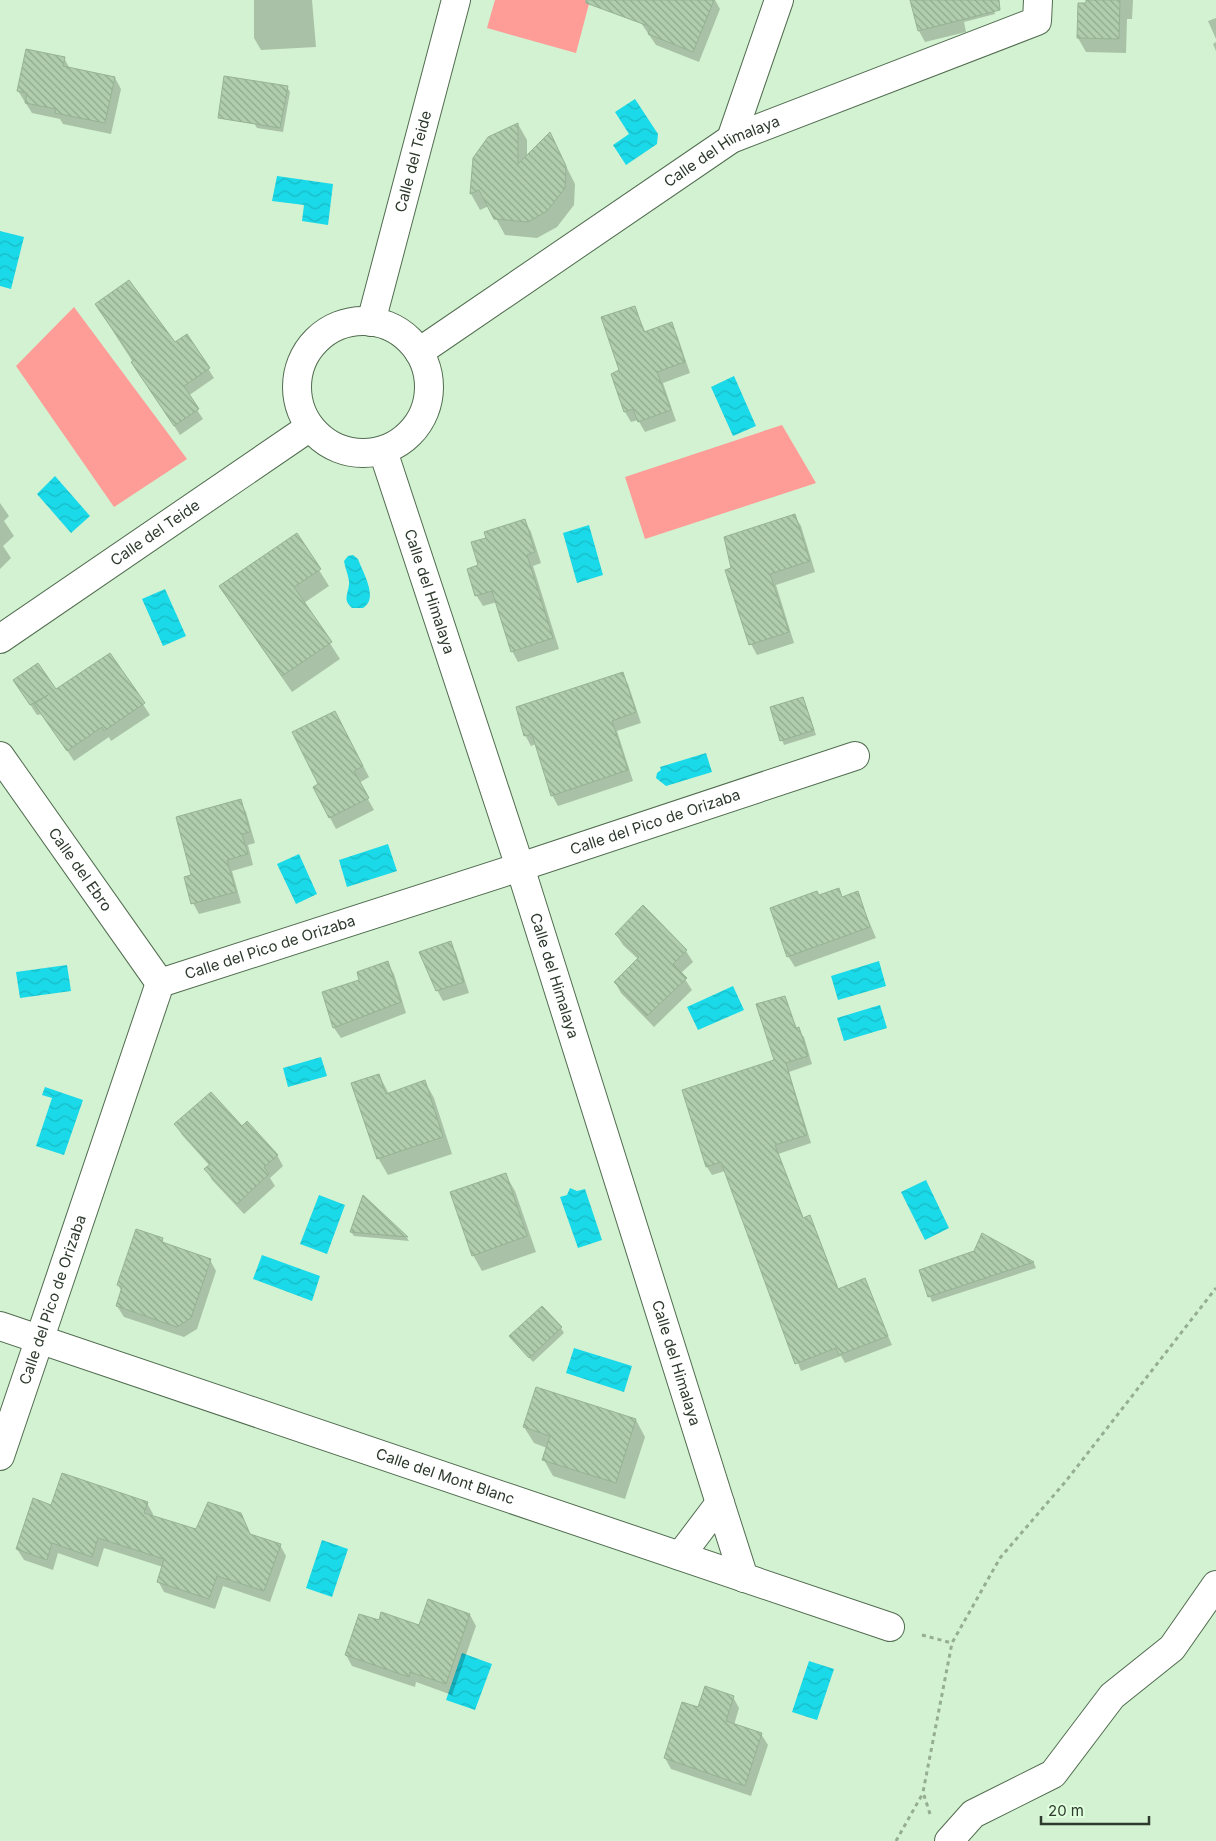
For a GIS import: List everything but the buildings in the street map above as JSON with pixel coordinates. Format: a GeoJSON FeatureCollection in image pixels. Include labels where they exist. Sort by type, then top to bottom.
{"type":"FeatureCollection","features":[{"type":"Feature","properties":{"kind":"street","name":"Calle del Teide"},"geometry":{"type":"LineString","coordinates":[[371,322],[456,0]]}},
{"type":"Feature","properties":{"kind":"street"},"geometry":{"type":"LineString","coordinates":[[731,139],[779,0]]}},
{"type":"Feature","properties":{"kind":"street","name":"Calle del Himalaya"},"geometry":{"type":"LineString","coordinates":[[419,352],[731,139],[1037,21],[1038,0]]}},
{"type":"Feature","properties":{"kind":"street"},"geometry":{"type":"LineString","coordinates":[[349,322],[371,322],[390,326],[407,337],[419,352],[429,374],[429,399],[421,422],[405,440],[383,451],[363,454],[343,451],[325,441],[310,427],[300,407],[297,386],[301,364],[312,345],[328,331],[349,322]]}},
{"type":"Feature","properties":{"kind":"street","name":"Calle del Teide"},"geometry":{"type":"LineString","coordinates":[[0,639],[310,427]]}},
{"type":"Feature","properties":{"kind":"street","name":"Calle del Himalaya"},"geometry":{"type":"LineString","coordinates":[[383,451],[520,867],[744,1578]]}},
{"type":"Feature","properties":{"kind":"street","name":"Calle del Ebro"},"geometry":{"type":"LineString","coordinates":[[0,756],[160,983]]}},
{"type":"Feature","properties":{"kind":"street","name":"Calle del Pico de Orizaba"},"geometry":{"type":"LineString","coordinates":[[0,1456],[160,983],[520,867],[855,756]]}},
{"type":"Feature","properties":{"kind":"street","name":"Calle del Mont Blanc"},"geometry":{"type":"LineString","coordinates":[[0,1326],[890,1627]]}},
{"type":"Feature","properties":{"kind":"street"},"geometry":{"type":"LineString","coordinates":[[680,1556],[720,1503]]}},
{"type":"Feature","properties":{"kind":"street"},"geometry":{"type":"LineString","coordinates":[[949,1841],[973,1814],[1053,1774],[1112,1696],[1172,1648],[1216,1585]]}},
{"type":"Feature","properties":{"kind":"path"},"geometry":{"type":"LineString","coordinates":[[896,1841],[924,1792],[952,1643],[1000,1558],[1066,1481],[1216,1288]]}},
{"type":"Feature","properties":{"kind":"path"},"geometry":{"type":"LineString","coordinates":[[924,1792],[931,1817]]}},
{"type":"Feature","properties":{"kind":"shaded area"},"geometry":{"type":"Polygon","coordinates":[[[495,0],[590,0],[576,53],[487,28],[495,0]]]}},
{"type":"Feature","properties":{"kind":"shaded area"},"geometry":{"type":"Polygon","coordinates":[[[74,307],[187,459],[114,507],[16,366],[74,307]]]}},
{"type":"Feature","properties":{"kind":"shaded area"},"geometry":{"type":"Polygon","coordinates":[[[782,425],[816,483],[645,539],[625,477],[782,425]]]}},
{"type":"Feature","properties":{"kind":"water"},"geometry":{"type":"Polygon","coordinates":[[[635,99],[658,134],[657,144],[626,165],[613,145],[629,134],[615,112],[635,99]]]}},
{"type":"Feature","properties":{"kind":"water"},"geometry":{"type":"Polygon","coordinates":[[[277,176],[333,184],[328,225],[302,221],[304,205],[272,201],[277,176]]]}},
{"type":"Feature","properties":{"kind":"water"},"geometry":{"type":"Polygon","coordinates":[[[0,231],[24,237],[11,289],[0,286],[0,231]]]}},
{"type":"Feature","properties":{"kind":"water"},"geometry":{"type":"Polygon","coordinates":[[[734,376],[756,426],[733,436],[711,387],[734,376]]]}},
{"type":"Feature","properties":{"kind":"water"},"geometry":{"type":"Polygon","coordinates":[[[55,476],[90,516],[71,533],[37,494],[55,476]]]}},
{"type":"Feature","properties":{"kind":"water"},"geometry":{"type":"Polygon","coordinates":[[[589,525],[603,575],[577,583],[563,533],[589,525]]]}},
{"type":"Feature","properties":{"kind":"water"},"geometry":{"type":"Polygon","coordinates":[[[353,555],[358,559],[370,592],[368,604],[363,608],[352,608],[346,598],[349,581],[344,561],[348,556],[353,555]]]}},
{"type":"Feature","properties":{"kind":"water"},"geometry":{"type":"Polygon","coordinates":[[[165,589],[186,636],[163,646],[142,599],[165,589]]]}},
{"type":"Feature","properties":{"kind":"water"},"geometry":{"type":"Polygon","coordinates":[[[706,753],[712,772],[666,786],[656,778],[657,773],[661,770],[660,767],[706,753]]]}},
{"type":"Feature","properties":{"kind":"water"},"geometry":{"type":"Polygon","coordinates":[[[388,844],[397,871],[347,887],[339,860],[388,844]]]}},
{"type":"Feature","properties":{"kind":"water"},"geometry":{"type":"Polygon","coordinates":[[[299,854],[317,894],[296,904],[277,864],[299,854]]]}},
{"type":"Feature","properties":{"kind":"water"},"geometry":{"type":"Polygon","coordinates":[[[879,961],[886,986],[838,1000],[831,976],[879,961]]]}},
{"type":"Feature","properties":{"kind":"water"},"geometry":{"type":"Polygon","coordinates":[[[67,965],[71,991],[20,998],[16,972],[67,965]]]}},
{"type":"Feature","properties":{"kind":"water"},"geometry":{"type":"Polygon","coordinates":[[[733,986],[744,1010],[698,1030],[687,1007],[733,986]]]}},
{"type":"Feature","properties":{"kind":"water"},"geometry":{"type":"Polygon","coordinates":[[[880,1005],[887,1028],[844,1041],[837,1018],[880,1005]]]}},
{"type":"Feature","properties":{"kind":"water"},"geometry":{"type":"Polygon","coordinates":[[[321,1057],[327,1076],[288,1087],[283,1068],[321,1057]]]}},
{"type":"Feature","properties":{"kind":"water"},"geometry":{"type":"Polygon","coordinates":[[[45,1087],[83,1100],[64,1155],[36,1146],[52,1098],[42,1095],[45,1087]]]}},
{"type":"Feature","properties":{"kind":"water"},"geometry":{"type":"Polygon","coordinates":[[[926,1180],[949,1228],[925,1240],[901,1192],[926,1180]]]}},
{"type":"Feature","properties":{"kind":"water"},"geometry":{"type":"Polygon","coordinates":[[[570,1188],[577,1191],[585,1189],[602,1240],[578,1248],[560,1197],[567,1195],[570,1188]]]}},
{"type":"Feature","properties":{"kind":"water"},"geometry":{"type":"Polygon","coordinates":[[[319,1195],[345,1205],[327,1254],[300,1244],[319,1195]]]}},
{"type":"Feature","properties":{"kind":"water"},"geometry":{"type":"Polygon","coordinates":[[[262,1255],[320,1276],[312,1301],[253,1279],[262,1255]]]}},
{"type":"Feature","properties":{"kind":"water"},"geometry":{"type":"Polygon","coordinates":[[[574,1348],[632,1366],[624,1392],[566,1373],[574,1348]]]}},
{"type":"Feature","properties":{"kind":"water"},"geometry":{"type":"Polygon","coordinates":[[[322,1540],[348,1549],[332,1597],[306,1588],[322,1540]]]}},
{"type":"Feature","properties":{"kind":"water"},"geometry":{"type":"Polygon","coordinates":[[[462,1653],[492,1664],[475,1710],[446,1700],[462,1653]]]}},
{"type":"Feature","properties":{"kind":"water"},"geometry":{"type":"Polygon","coordinates":[[[809,1661],[834,1669],[817,1720],[792,1712],[809,1661]]]}}]}
